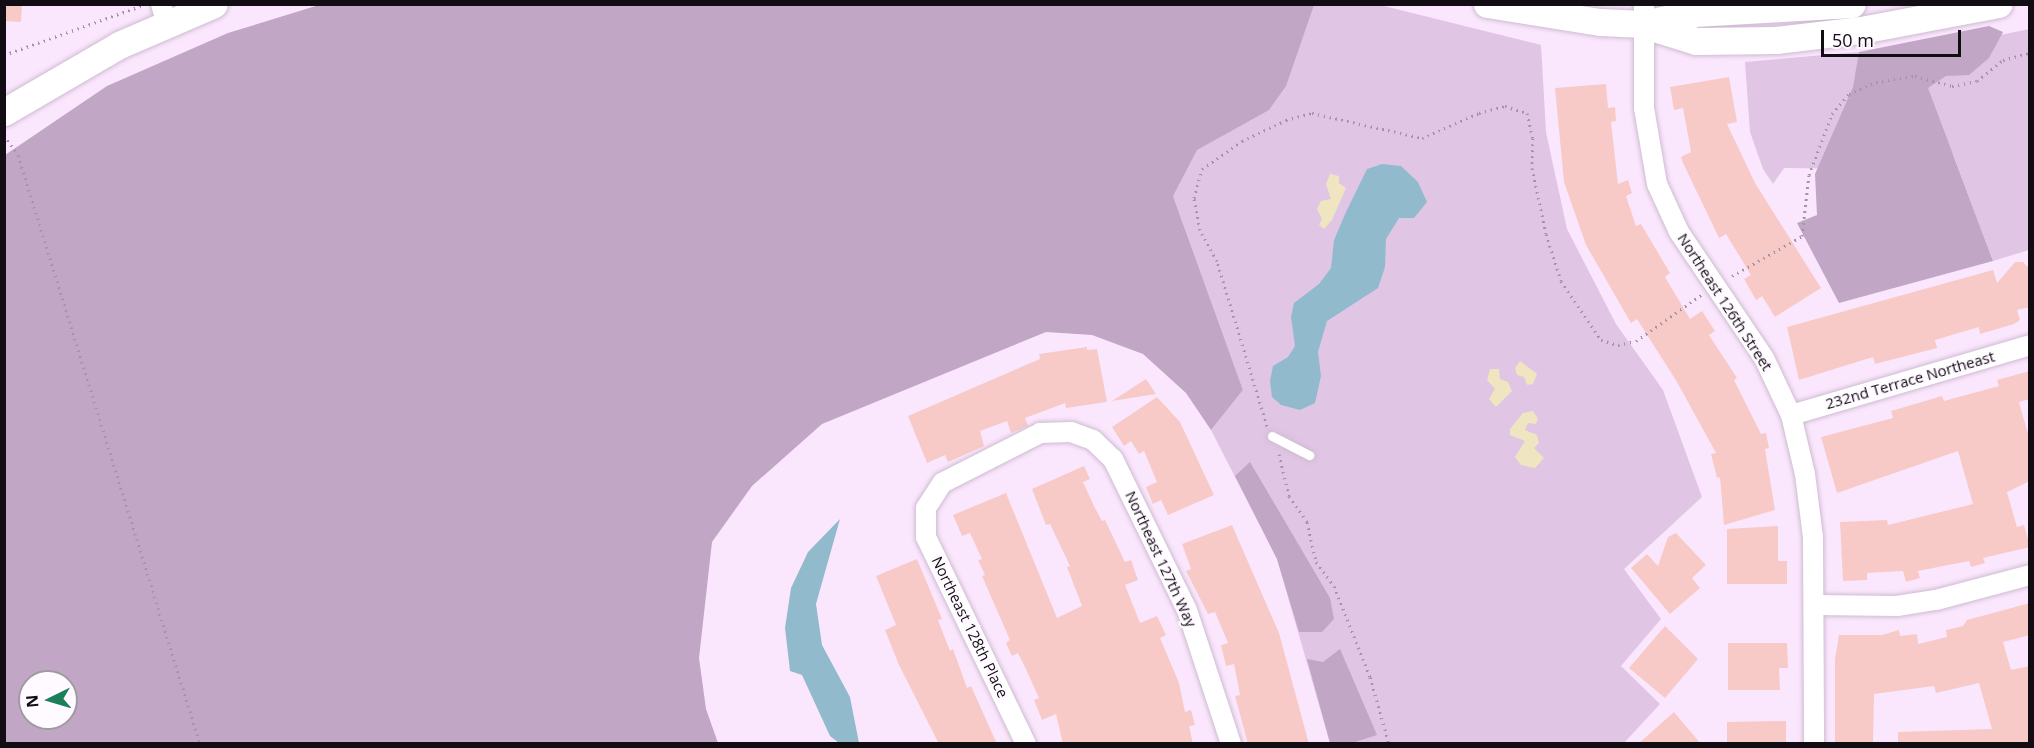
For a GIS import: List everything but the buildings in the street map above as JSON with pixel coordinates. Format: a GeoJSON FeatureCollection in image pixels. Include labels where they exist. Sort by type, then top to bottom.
{"type":"FeatureCollection","features":[{"type":"Feature","properties":{"kind":"street"},"geometry":{"type":"LineString","coordinates":[[4,112],[163,13],[214,4]]}},
{"type":"Feature","properties":{"kind":"street"},"geometry":{"type":"LineString","coordinates":[[1487,4],[1600,22],[1644,14],[1852,4]]}},
{"type":"Feature","properties":{"kind":"street"},"geometry":{"type":"LineString","coordinates":[[1644,14],[1696,41],[1776,40],[1906,23],[1999,4]]}},
{"type":"Feature","properties":{"kind":"street","name":"Northeast 126th Street"},"geometry":{"type":"LineString","coordinates":[[1644,14],[1644,108],[1657,183],[1679,232],[1764,358],[1791,415],[1805,474],[1814,537],[1814,744]]}},
{"type":"Feature","properties":{"kind":"street","name":"232nd Terrace Northeast"},"geometry":{"type":"LineString","coordinates":[[1791,415],[2030,345]]}},
{"type":"Feature","properties":{"kind":"street","name":"Northeast 127th Way"},"geometry":{"type":"LineString","coordinates":[[927,508],[942,483],[1041,433],[1071,432],[1093,440],[1113,459],[1187,610],[1231,744]]}},
{"type":"Feature","properties":{"kind":"street","name":"Northeast 128th Place"},"geometry":{"type":"LineString","coordinates":[[927,508],[926,537],[1026,744]]}},
{"type":"Feature","properties":{"kind":"street"},"geometry":{"type":"LineString","coordinates":[[1815,605],[1897,606],[1936,600],[2030,575]]}},
{"type":"Feature","properties":{"kind":"lane"},"geometry":{"type":"LineString","coordinates":[[1272,436],[1309,454]]}},
{"type":"Feature","properties":{"kind":"path"},"geometry":{"type":"LineString","coordinates":[[4,55],[143,5]]}},
{"type":"Feature","properties":{"kind":"path"},"geometry":{"type":"LineString","coordinates":[[1389,744],[1370,678],[1334,586],[1316,562],[1307,522],[1289,496],[1272,436],[1261,411],[1217,261],[1200,230],[1194,198],[1202,170],[1242,141],[1286,120],[1312,113],[1422,138],[1479,112],[1505,106],[1527,113],[1533,138],[1532,168],[1546,234],[1561,281],[1601,340],[1618,345],[1636,341],[1715,286],[1802,237],[1809,175],[1832,114],[1850,94],[1876,82],[1915,76],[1952,86],[1977,81],[2002,60],[2030,52]]}},
{"type":"Feature","properties":{"kind":"path"},"geometry":{"type":"LineString","coordinates":[[4,135],[18,155],[200,744]]}},
{"type":"Feature","properties":{"kind":"shaded area"},"geometry":{"type":"Polygon","coordinates":[[[319,5],[1314,5],[1286,86],[1269,110],[1197,150],[1173,196],[1243,390],[1211,430],[1186,393],[1143,354],[1092,335],[1046,332],[822,424],[752,486],[712,542],[699,658],[706,709],[718,743],[5,743],[5,155],[107,86],[228,33],[319,5]]]}},
{"type":"Feature","properties":{"kind":"shaded area"},"geometry":{"type":"Polygon","coordinates":[[[1297,5],[1380,5],[1541,45],[1546,132],[1567,229],[1616,324],[1663,390],[1702,497],[1624,569],[1661,619],[1621,666],[1660,704],[1624,743],[1330,743],[1277,559],[1211,430],[1243,390],[1173,196],[1175,88],[1297,5]]]}},
{"type":"Feature","properties":{"kind":"shaded area"},"geometry":{"type":"Polygon","coordinates":[[[1989,26],[2003,32],[1989,58],[1969,75],[1946,76],[1928,88],[1993,261],[1839,303],[1797,223],[1817,215],[1815,174],[1853,87],[1859,52],[1989,26]]]}},
{"type":"Feature","properties":{"kind":"shaded area"},"geometry":{"type":"Polygon","coordinates":[[[2029,29],[2029,250],[1993,261],[1953,154],[1864,169],[1784,168],[1773,184],[1763,169],[1750,132],[1745,62],[1859,52],[1858,65],[2029,29]]]}},
{"type":"Feature","properties":{"kind":"shaded area"},"geometry":{"type":"Polygon","coordinates":[[[1250,462],[1330,598],[1334,619],[1322,632],[1299,632],[1277,559],[1235,476],[1250,462]]]}},
{"type":"Feature","properties":{"kind":"shaded area"},"geometry":{"type":"Polygon","coordinates":[[[1340,649],[1377,735],[1352,743],[1330,743],[1307,659],[1323,662],[1340,649]]]}},
{"type":"Feature","properties":{"kind":"sand"},"geometry":{"type":"Polygon","coordinates":[[[1330,174],[1339,176],[1339,183],[1346,188],[1332,220],[1324,229],[1319,225],[1322,219],[1317,209],[1321,201],[1331,199],[1326,184],[1330,174]]]}},
{"type":"Feature","properties":{"kind":"sand"},"geometry":{"type":"Polygon","coordinates":[[[1520,361],[1537,374],[1533,384],[1527,385],[1524,377],[1517,375],[1515,368],[1520,361]]]}},
{"type":"Feature","properties":{"kind":"sand"},"geometry":{"type":"Polygon","coordinates":[[[1490,369],[1499,369],[1500,379],[1508,382],[1512,391],[1496,407],[1489,399],[1495,389],[1487,380],[1490,369]]]}},
{"type":"Feature","properties":{"kind":"sand"},"geometry":{"type":"Polygon","coordinates":[[[1533,411],[1538,419],[1536,424],[1528,423],[1525,430],[1537,435],[1539,443],[1534,448],[1544,458],[1535,468],[1521,465],[1515,457],[1525,441],[1510,435],[1510,429],[1523,413],[1533,411]]]}},
{"type":"Feature","properties":{"kind":"water"},"geometry":{"type":"Polygon","coordinates":[[[1382,164],[1401,166],[1418,182],[1427,202],[1414,218],[1399,218],[1386,239],[1385,267],[1378,288],[1327,321],[1318,352],[1321,376],[1315,403],[1300,410],[1281,405],[1272,397],[1270,381],[1273,366],[1288,357],[1295,346],[1291,317],[1294,303],[1319,284],[1331,268],[1334,240],[1367,169],[1382,164]]]}},
{"type":"Feature","properties":{"kind":"water"},"geometry":{"type":"Polygon","coordinates":[[[840,519],[816,604],[822,645],[850,697],[859,743],[839,743],[830,736],[802,675],[790,671],[785,628],[791,588],[808,552],[840,519]]]}}]}
